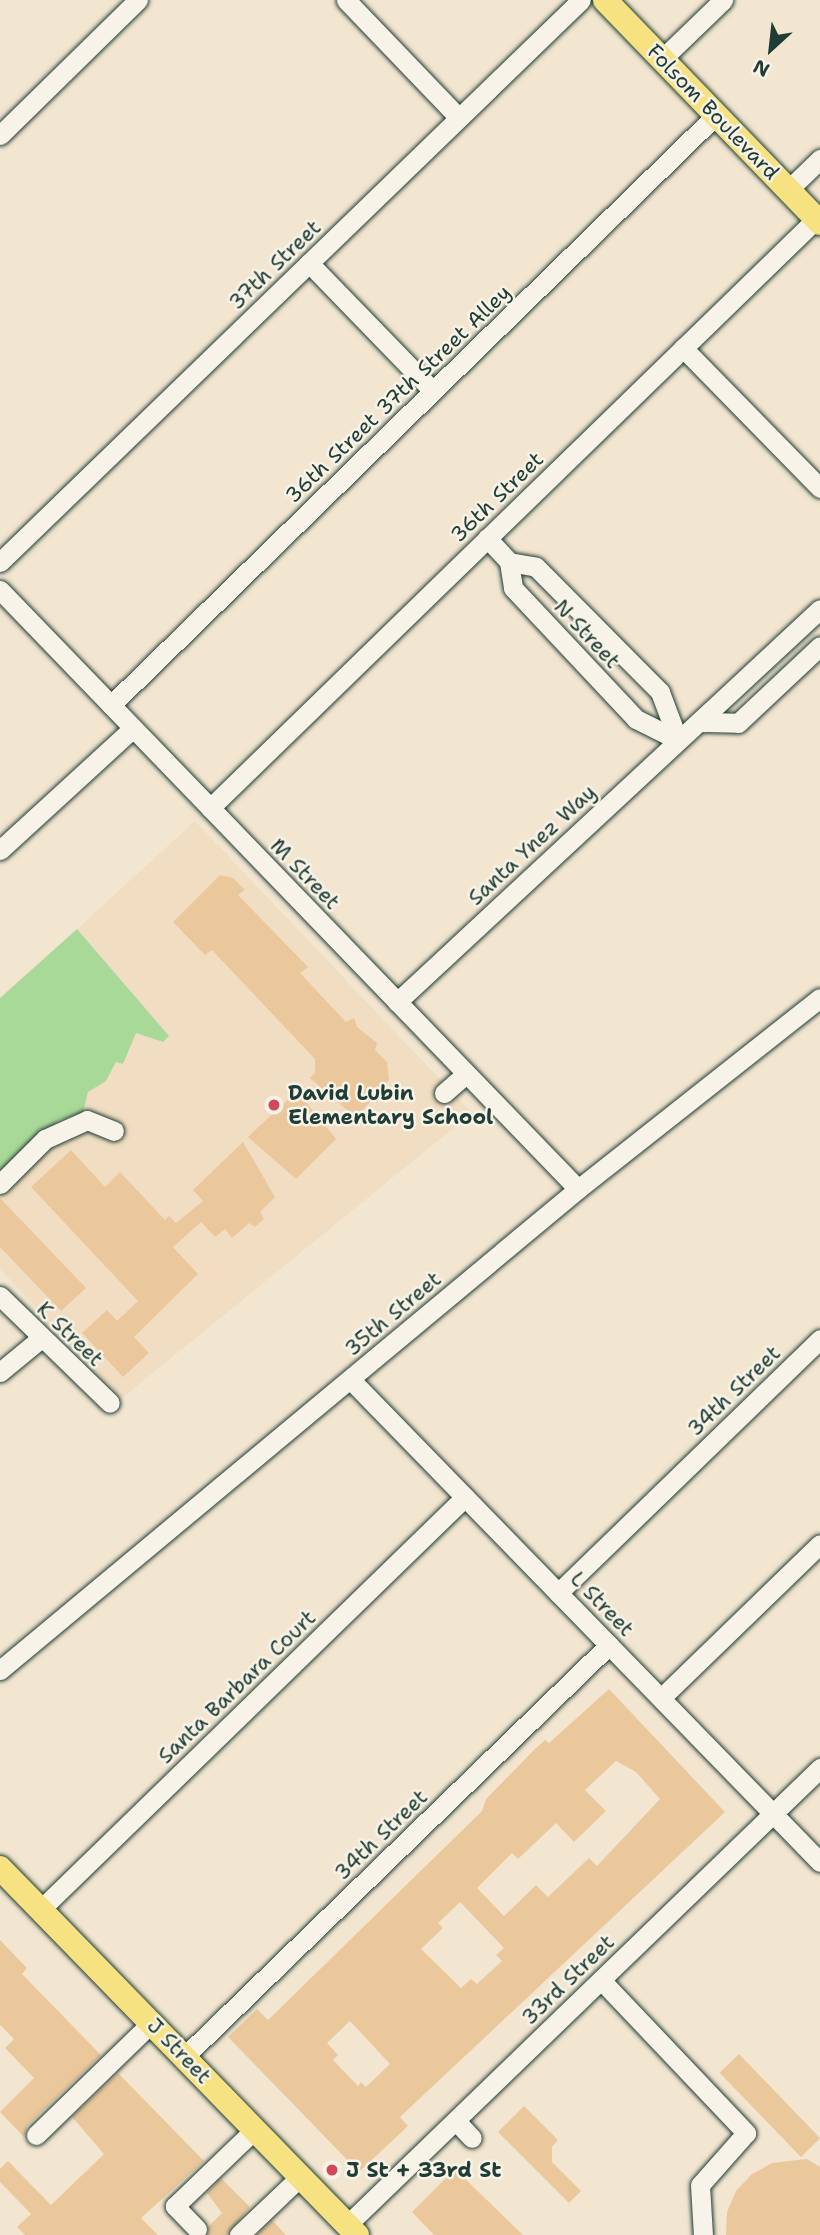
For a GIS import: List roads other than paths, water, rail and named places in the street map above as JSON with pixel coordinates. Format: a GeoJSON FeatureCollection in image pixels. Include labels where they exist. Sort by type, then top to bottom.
{"type":"FeatureCollection","features":[{"type":"Feature","properties":{"kind":"main road","name":"Folsom Boulevard"},"geometry":{"type":"LineString","coordinates":[[605,0],[818,221]]}},
{"type":"Feature","properties":{"kind":"main road","name":"J Street"},"geometry":{"type":"LineString","coordinates":[[0,1868],[352,2230]]}},
{"type":"Feature","properties":{"kind":"street"},"geometry":{"type":"LineString","coordinates":[[0,135],[138,0]]}},
{"type":"Feature","properties":{"kind":"street"},"geometry":{"type":"LineString","coordinates":[[346,0],[459,118]]}},
{"type":"Feature","properties":{"kind":"street","name":"37th Street"},"geometry":{"type":"LineString","coordinates":[[0,562],[581,0]]}},
{"type":"Feature","properties":{"kind":"street"},"geometry":{"type":"LineString","coordinates":[[662,59],[723,0]]}},
{"type":"Feature","properties":{"kind":"street","name":"36th Street 37th Street Alley"},"geometry":{"type":"LineString","coordinates":[[111,705],[716,115]]}},
{"type":"Feature","properties":{"kind":"street"},"geometry":{"type":"LineString","coordinates":[[788,190],[820,159]]}},
{"type":"Feature","properties":{"kind":"street","name":"36th Street"},"geometry":{"type":"LineString","coordinates":[[210,808],[682,348],[818,221]]}},
{"type":"Feature","properties":{"kind":"street"},"geometry":{"type":"LineString","coordinates":[[309,263],[433,391]]}},
{"type":"Feature","properties":{"kind":"street"},"geometry":{"type":"LineString","coordinates":[[682,348],[820,488]]}},
{"type":"Feature","properties":{"kind":"street","name":"N Street"},"geometry":{"type":"LineString","coordinates":[[487,538],[509,562],[513,588],[636,719],[678,740]]}},
{"type":"Feature","properties":{"kind":"street"},"geometry":{"type":"LineString","coordinates":[[509,562],[536,567],[660,691],[678,740]]}},
{"type":"Feature","properties":{"kind":"street","name":"M Street"},"geometry":{"type":"LineString","coordinates":[[0,590],[578,1189]]}},
{"type":"Feature","properties":{"kind":"street","name":"Santa Ynez Way"},"geometry":{"type":"LineString","coordinates":[[397,1002],[820,609]]}},
{"type":"Feature","properties":{"kind":"street"},"geometry":{"type":"LineString","coordinates":[[699,722],[738,723],[820,646]]}},
{"type":"Feature","properties":{"kind":"street"},"geometry":{"type":"LineString","coordinates":[[0,850],[133,728]]}},
{"type":"Feature","properties":{"kind":"street","name":"35th Street"},"geometry":{"type":"LineString","coordinates":[[0,1670],[578,1189],[820,998]]}},
{"type":"Feature","properties":{"kind":"street"},"geometry":{"type":"LineString","coordinates":[[444,1093],[466,1074]]}},
{"type":"Feature","properties":{"kind":"street"},"geometry":{"type":"LineString","coordinates":[[0,1184],[45,1139],[87,1120],[114,1131]]}},
{"type":"Feature","properties":{"kind":"street","name":"K Street"},"geometry":{"type":"LineString","coordinates":[[0,1296],[40,1339],[110,1403]]}},
{"type":"Feature","properties":{"kind":"street"},"geometry":{"type":"LineString","coordinates":[[0,1372],[40,1339]]}},
{"type":"Feature","properties":{"kind":"street","name":"34th Street"},"geometry":{"type":"LineString","coordinates":[[558,1593],[820,1339]]}},
{"type":"Feature","properties":{"kind":"street","name":"L Street"},"geometry":{"type":"LineString","coordinates":[[350,1379],[820,1862]]}},
{"type":"Feature","properties":{"kind":"street","name":"Santa Barbara Court"},"geometry":{"type":"LineString","coordinates":[[41,1909],[465,1497]]}},
{"type":"Feature","properties":{"kind":"street"},"geometry":{"type":"LineString","coordinates":[[662,1699],[820,1545]]}},
{"type":"Feature","properties":{"kind":"street","name":"34th Street"},"geometry":{"type":"LineString","coordinates":[[184,2057],[609,1645]]}},
{"type":"Feature","properties":{"kind":"street","name":"33rd Street"},"geometry":{"type":"LineString","coordinates":[[352,2230],[456,2121],[820,1768]]}},
{"type":"Feature","properties":{"kind":"street"},"geometry":{"type":"LineString","coordinates":[[601,1980],[746,2133],[700,2185],[703,2235]]}},
{"type":"Feature","properties":{"kind":"street"},"geometry":{"type":"LineString","coordinates":[[36,2134],[151,2023]]}},
{"type":"Feature","properties":{"kind":"street"},"geometry":{"type":"LineString","coordinates":[[456,2121],[472,2138]]}},
{"type":"Feature","properties":{"kind":"street"},"geometry":{"type":"LineString","coordinates":[[197,2229],[175,2206],[255,2129]]}},
{"type":"Feature","properties":{"kind":"street"},"geometry":{"type":"LineString","coordinates":[[239,2235],[300,2177]]}},
{"type":"Feature","properties":{"kind":"place","name":"David Lubin Elementary School"},"geometry":{"type":"Point","coordinates":[274,1105]}},
{"type":"Feature","properties":{"kind":"place","name":"J St + 33rd St"},"geometry":{"type":"Point","coordinates":[332,2170]}}]}
